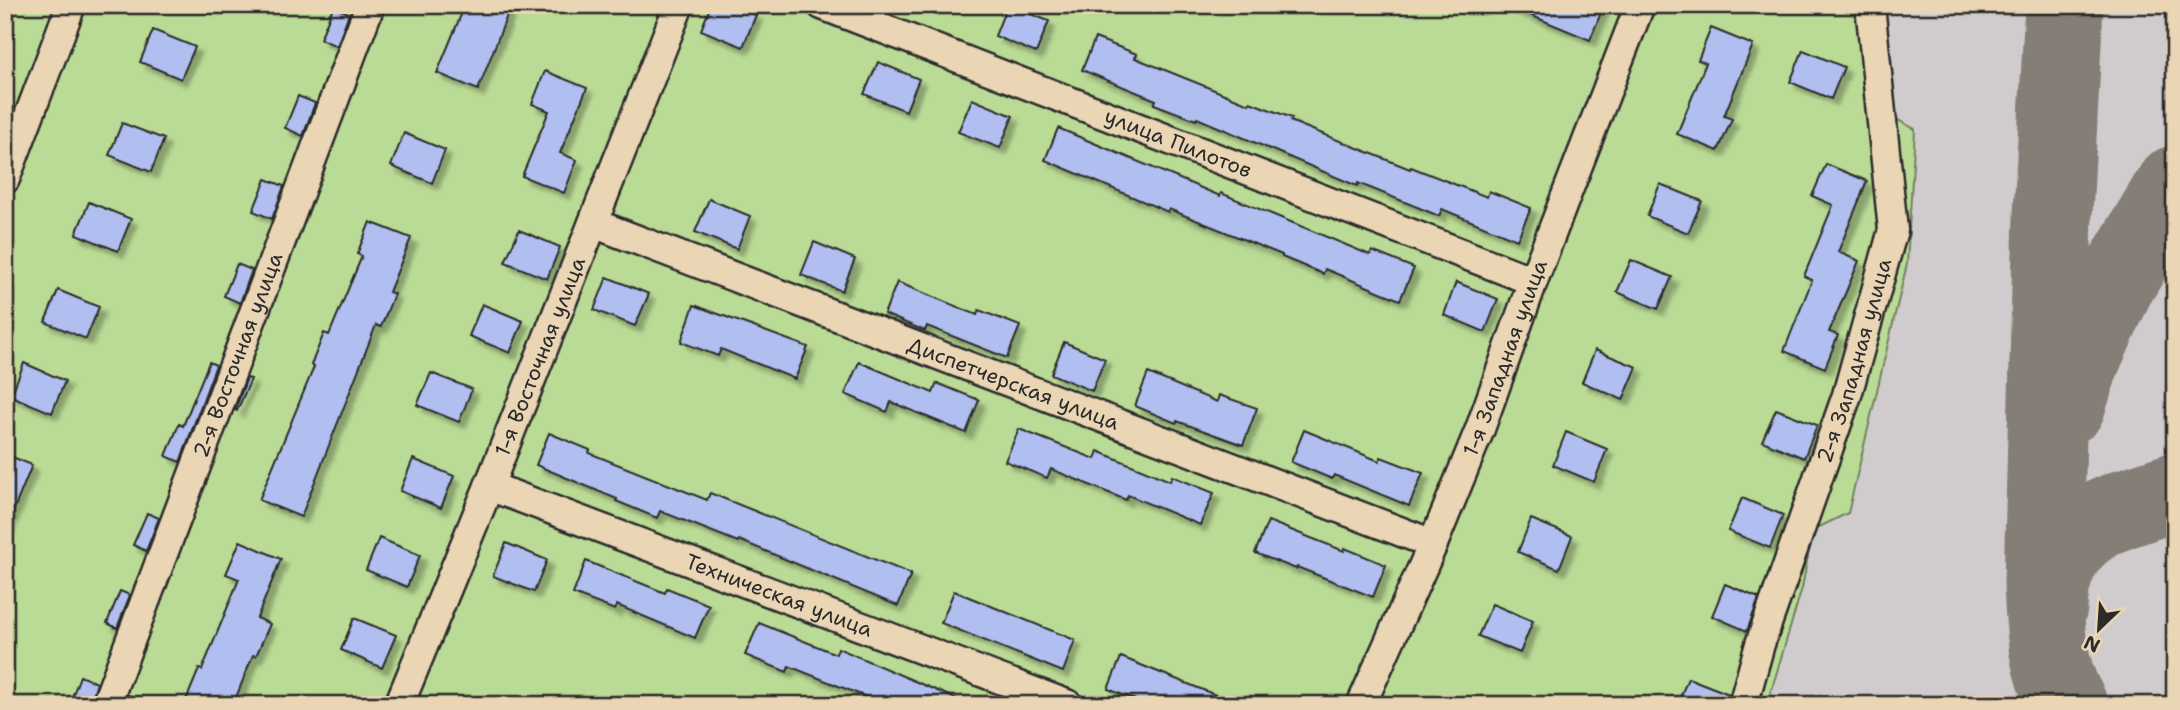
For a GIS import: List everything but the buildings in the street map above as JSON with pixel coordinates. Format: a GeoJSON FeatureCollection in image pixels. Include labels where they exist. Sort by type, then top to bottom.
{"type":"FeatureCollection","features":[{"type":"Feature","properties":{"kind":"street"},"geometry":{"type":"LineString","coordinates":[[5,179],[71,5]]}},
{"type":"Feature","properties":{"kind":"street","name":"2-я Восточная улица"},"geometry":{"type":"LineString","coordinates":[[106,705],[370,5]]}},
{"type":"Feature","properties":{"kind":"street","name":"1-я Восточная улица"},"geometry":{"type":"LineString","coordinates":[[399,705],[489,486],[679,5]]}},
{"type":"Feature","properties":{"kind":"street","name":"улица Пилотов"},"geometry":{"type":"LineString","coordinates":[[822,5],[1533,281]]}},
{"type":"Feature","properties":{"kind":"street","name":"1-я Западная улица"},"geometry":{"type":"LineString","coordinates":[[1361,705],[1433,544],[1480,429],[1533,281],[1640,5]]}},
{"type":"Feature","properties":{"kind":"street","name":"2-я Западная улица"},"geometry":{"type":"LineString","coordinates":[[1743,705],[1760,643],[1847,395],[1893,230],[1870,5]]}},
{"type":"Feature","properties":{"kind":"street","name":"Диспетчерская улица"},"geometry":{"type":"LineString","coordinates":[[593,223],[1433,544]]}},
{"type":"Feature","properties":{"kind":"street","name":"Техническая улица"},"geometry":{"type":"LineString","coordinates":[[489,486],[1069,705]]}},
{"type":"Feature","properties":{"kind":"shaded area"},"geometry":{"type":"Polygon","coordinates":[[[1869,5],[2175,5],[2175,705],[1767,705],[1802,588],[1879,110],[1869,5]]]}},
{"type":"Feature","properties":{"kind":"green space"},"geometry":{"type":"Polygon","coordinates":[[[5,5],[1869,5],[1879,110],[1915,129],[1907,264],[1848,513],[1813,530],[1802,588],[1767,705],[5,705],[5,5]]]}},
{"type":"Feature","properties":{"kind":"taxiway"},"geometry":{"type":"LineString","coordinates":[[2064,5],[2053,214],[2043,583],[2051,661],[2068,705]]}},
{"type":"Feature","properties":{"kind":"taxiway"},"geometry":{"type":"LineString","coordinates":[[2066,406],[2081,360],[2114,287],[2175,185]]}},
{"type":"Feature","properties":{"kind":"taxiway"},"geometry":{"type":"LineString","coordinates":[[2048,607],[2052,579],[2061,557],[2073,540],[2107,516],[2175,492]]}}]}
